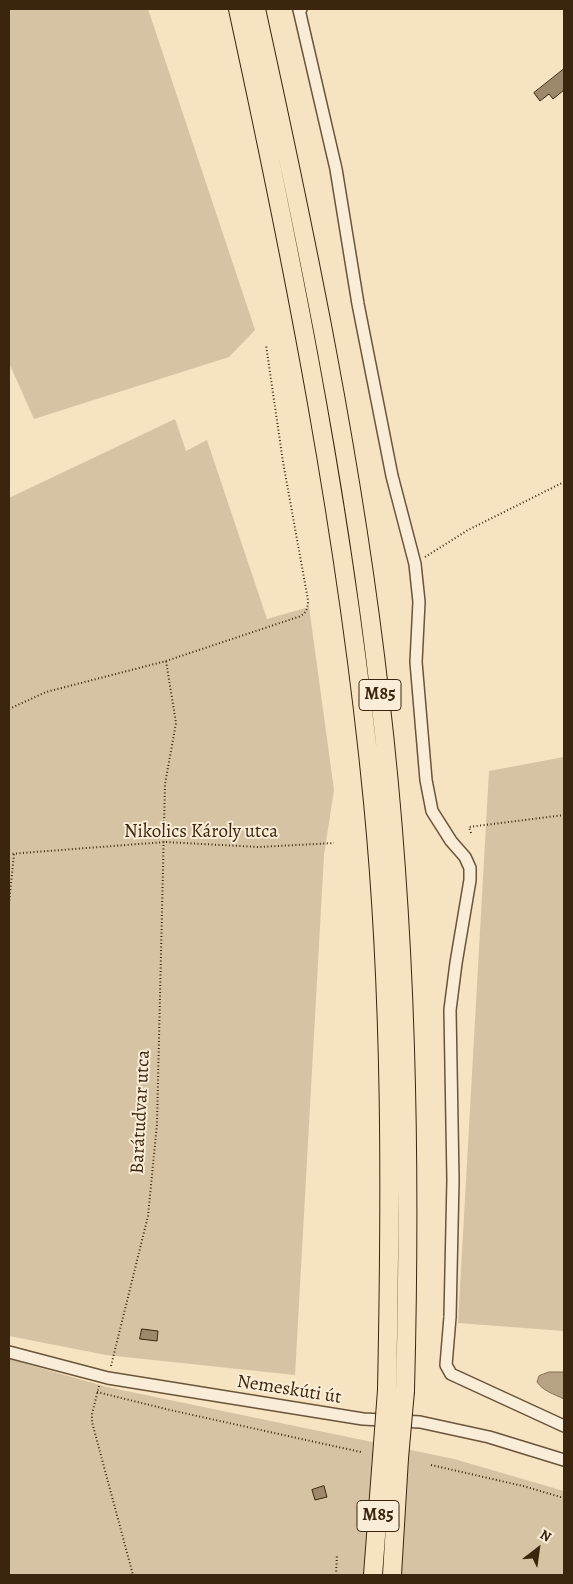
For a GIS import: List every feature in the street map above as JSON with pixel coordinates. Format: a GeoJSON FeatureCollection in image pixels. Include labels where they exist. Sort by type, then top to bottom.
{"type":"FeatureCollection","features":[{"type":"Feature","properties":{"kind":"highway","name":"M85"},"geometry":{"type":"LineString","coordinates":[[238,9],[314,382],[345,567],[362,702],[379,882],[388,1059],[390,1229],[387,1390],[373,1575]]}},
{"type":"Feature","properties":{"kind":"highway","name":"M85"},"geometry":{"type":"LineString","coordinates":[[256,9],[293,179],[331,376],[360,552],[381,700],[397,876],[406,1041],[408,1230],[405,1391],[392,1575]]}},
{"type":"Feature","properties":{"kind":"street"},"geometry":{"type":"LineString","coordinates":[[300,9],[336,169],[358,304],[392,476],[415,564],[419,602],[416,662],[426,780],[432,811],[451,841],[465,857],[470,868],[470,880],[460,935],[450,1010],[453,1180],[450,1317],[446,1365],[451,1374],[564,1426]]}},
{"type":"Feature","properties":{"kind":"street","name":"Nemeskúti út"},"geometry":{"type":"LineString","coordinates":[[9,1352],[105,1378],[363,1419],[420,1422],[489,1438],[564,1460]]}},
{"type":"Feature","properties":{"kind":"path"},"geometry":{"type":"LineString","coordinates":[[9,709],[46,692],[166,661],[298,618],[307,610],[308,600],[283,462],[266,345]]}},
{"type":"Feature","properties":{"kind":"path"},"geometry":{"type":"LineString","coordinates":[[415,564],[468,530],[564,482]]}},
{"type":"Feature","properties":{"kind":"path","name":"Barátudvar utca"},"geometry":{"type":"LineString","coordinates":[[133,1575],[92,1422],[92,1414],[97,1392],[105,1378],[148,1216],[157,1124],[165,784],[176,723],[166,661]]}},
{"type":"Feature","properties":{"kind":"path"},"geometry":{"type":"LineString","coordinates":[[471,833],[469,827],[564,815]]}},
{"type":"Feature","properties":{"kind":"path","name":"Nikolics Károly utca"},"geometry":{"type":"LineString","coordinates":[[9,854],[165,842],[259,847],[334,843]]}},
{"type":"Feature","properties":{"kind":"path"},"geometry":{"type":"LineString","coordinates":[[9,904],[14,854]]}},
{"type":"Feature","properties":{"kind":"path"},"geometry":{"type":"LineString","coordinates":[[97,1392],[361,1452]]}},
{"type":"Feature","properties":{"kind":"path"},"geometry":{"type":"LineString","coordinates":[[431,1465],[523,1486],[564,1498]]}},
{"type":"Feature","properties":{"kind":"path"},"geometry":{"type":"LineString","coordinates":[[336,1575],[337,1554]]}},
{"type":"Feature","properties":{"kind":"shaded area"},"geometry":{"type":"Polygon","coordinates":[[[9,9],[148,9],[255,330],[229,357],[34,419],[9,363],[9,9]]]}},
{"type":"Feature","properties":{"kind":"shaded area"},"geometry":{"type":"Polygon","coordinates":[[[175,419],[186,451],[207,440],[267,619],[309,607],[334,790],[324,855],[295,1375],[106,1355],[9,1336],[9,498],[175,419]]]}},
{"type":"Feature","properties":{"kind":"shaded area"},"geometry":{"type":"Polygon","coordinates":[[[564,757],[564,1331],[458,1323],[489,771],[564,757]]]}},
{"type":"Feature","properties":{"kind":"shaded area"},"geometry":{"type":"Polygon","coordinates":[[[9,1359],[107,1387],[454,1459],[564,1491],[564,1575],[9,1575],[9,1359]]]}},
{"type":"Feature","properties":{"kind":"shaded area"},"geometry":{"type":"Polygon","coordinates":[[[549,1372],[564,1372],[564,1399],[546,1390],[537,1382],[539,1376],[549,1372]]]}},
{"type":"Feature","properties":{"kind":"building"},"geometry":{"type":"Polygon","coordinates":[[[564,69],[564,90],[553,99],[549,94],[540,101],[534,93],[564,69]]]}},
{"type":"Feature","properties":{"kind":"building"},"geometry":{"type":"Polygon","coordinates":[[[142,1329],[158,1331],[157,1341],[140,1339],[142,1329]]]}},
{"type":"Feature","properties":{"kind":"building"},"geometry":{"type":"Polygon","coordinates":[[[324,1486],[327,1497],[315,1500],[312,1490],[324,1486]]]}}]}
